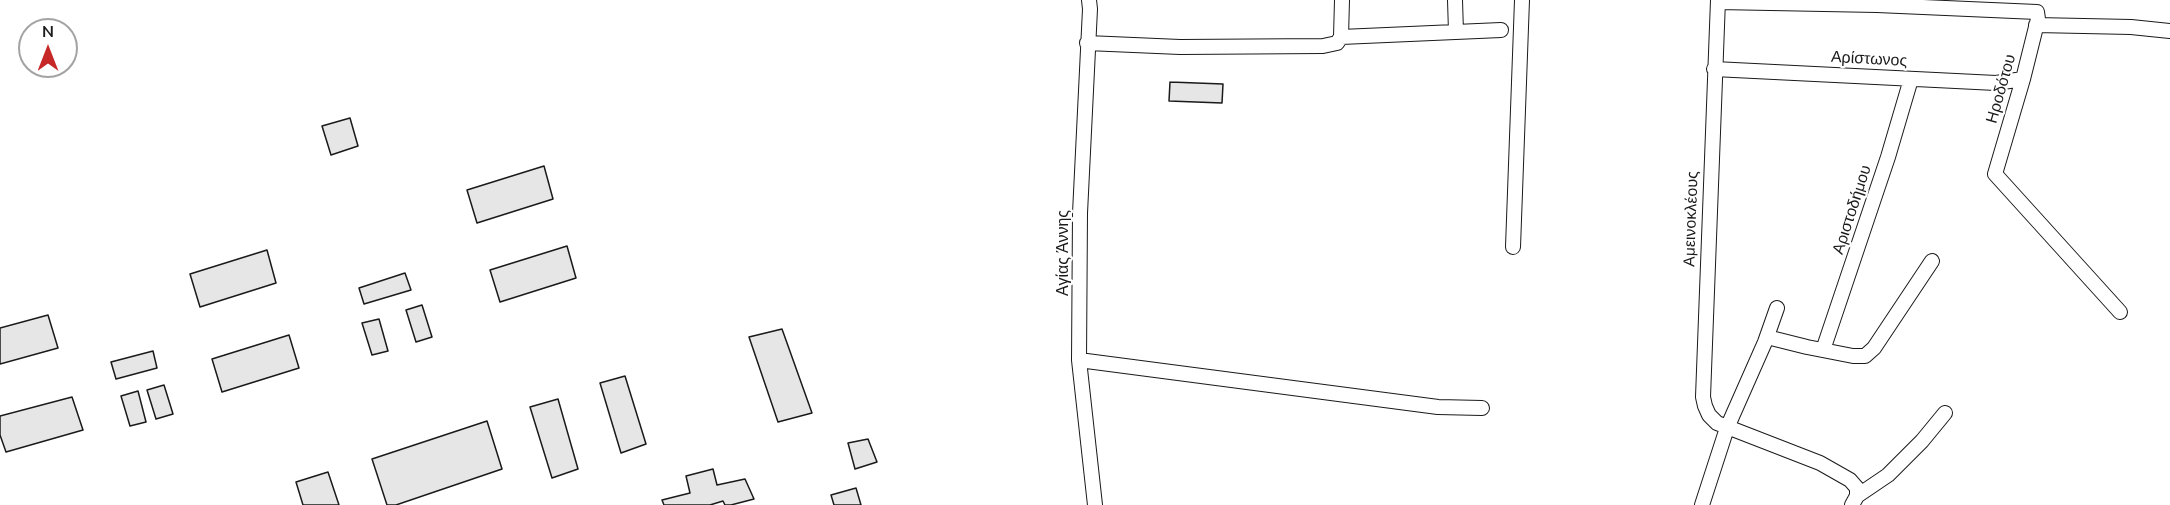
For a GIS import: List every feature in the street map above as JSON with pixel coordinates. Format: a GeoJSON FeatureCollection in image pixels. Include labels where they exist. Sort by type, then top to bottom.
{"type":"FeatureCollection","features":[{"type":"Feature","properties":{"kind":"street","name":"Αγίας Άννης"},"geometry":{"type":"LineString","coordinates":[[1089,0],[1080,213],[1079,360],[1095,505]]}},
{"type":"Feature","properties":{"kind":"street"},"geometry":{"type":"LineString","coordinates":[[1087,43],[1274,48],[1323,46],[1337,43],[1341,37],[1342,0]]}},
{"type":"Feature","properties":{"kind":"street"},"geometry":{"type":"LineString","coordinates":[[1455,0],[1456,32]]}},
{"type":"Feature","properties":{"kind":"street"},"geometry":{"type":"LineString","coordinates":[[1513,247],[1522,0]]}},
{"type":"Feature","properties":{"kind":"street"},"geometry":{"type":"LineString","coordinates":[[1718,1],[1877,5],[2170,31]]}},
{"type":"Feature","properties":{"kind":"street","name":"Αμεινοκλέους"},"geometry":{"type":"LineString","coordinates":[[1718,1],[1703,397],[1709,415],[1717,423],[1727,428]]}},
{"type":"Feature","properties":{"kind":"street","name":"Ηροδότου"},"geometry":{"type":"LineString","coordinates":[[2036,18],[2023,79],[1995,174],[2120,312]]}},
{"type":"Feature","properties":{"kind":"street"},"geometry":{"type":"LineString","coordinates":[[1341,37],[1501,30]]}},
{"type":"Feature","properties":{"kind":"street","name":"Αρίστωνος"},"geometry":{"type":"LineString","coordinates":[[1714,69],[1996,82],[2023,79]]}},
{"type":"Feature","properties":{"kind":"street","name":"Αριστοδήμου"},"geometry":{"type":"LineString","coordinates":[[1823,350],[1888,157],[1911,79]]}},
{"type":"Feature","properties":{"kind":"street"},"geometry":{"type":"LineString","coordinates":[[1767,337],[1853,356],[1865,356],[1880,339],[1932,261]]}},
{"type":"Feature","properties":{"kind":"street"},"geometry":{"type":"LineString","coordinates":[[1702,505],[1727,428],[1778,308]]}},
{"type":"Feature","properties":{"kind":"street"},"geometry":{"type":"LineString","coordinates":[[1079,360],[1438,407],[1482,408]]}},
{"type":"Feature","properties":{"kind":"street"},"geometry":{"type":"LineString","coordinates":[[1854,501],[1888,475],[1922,441],[1945,413]]}},
{"type":"Feature","properties":{"kind":"street"},"geometry":{"type":"LineString","coordinates":[[1727,428],[1820,463],[1850,480],[1857,488],[1854,501]]}},
{"type":"Feature","properties":{"kind":"building"},"geometry":{"type":"Polygon","coordinates":[[[1170,82],[1223,84],[1222,103],[1169,101],[1170,82]]]}},
{"type":"Feature","properties":{"kind":"building"},"geometry":{"type":"Polygon","coordinates":[[[350,118],[358,146],[331,155],[322,126],[350,118]]]}},
{"type":"Feature","properties":{"kind":"building"},"geometry":{"type":"Polygon","coordinates":[[[544,166],[553,199],[477,223],[467,190],[544,166]]]}},
{"type":"Feature","properties":{"kind":"building"},"geometry":{"type":"Polygon","coordinates":[[[567,246],[576,278],[500,302],[490,270],[567,246]]]}},
{"type":"Feature","properties":{"kind":"building"},"geometry":{"type":"Polygon","coordinates":[[[267,250],[276,283],[200,307],[190,274],[267,250]]]}},
{"type":"Feature","properties":{"kind":"building"},"geometry":{"type":"Polygon","coordinates":[[[405,273],[411,290],[364,304],[359,288],[405,273]]]}},
{"type":"Feature","properties":{"kind":"building"},"geometry":{"type":"Polygon","coordinates":[[[422,305],[432,337],[416,342],[406,310],[422,305]]]}},
{"type":"Feature","properties":{"kind":"building"},"geometry":{"type":"Polygon","coordinates":[[[48,315],[58,348],[0,364],[0,328],[48,315]]]}},
{"type":"Feature","properties":{"kind":"building"},"geometry":{"type":"Polygon","coordinates":[[[379,319],[388,351],[372,355],[362,323],[379,319]]]}},
{"type":"Feature","properties":{"kind":"building"},"geometry":{"type":"Polygon","coordinates":[[[782,329],[812,413],[778,422],[749,337],[782,329]]]}},
{"type":"Feature","properties":{"kind":"building"},"geometry":{"type":"Polygon","coordinates":[[[289,335],[299,368],[222,392],[212,359],[289,335]]]}},
{"type":"Feature","properties":{"kind":"building"},"geometry":{"type":"Polygon","coordinates":[[[153,351],[157,368],[116,379],[111,362],[153,351]]]}},
{"type":"Feature","properties":{"kind":"building"},"geometry":{"type":"Polygon","coordinates":[[[625,376],[646,444],[621,453],[600,383],[625,376]]]}},
{"type":"Feature","properties":{"kind":"building"},"geometry":{"type":"Polygon","coordinates":[[[164,385],[173,414],[156,419],[147,390],[164,385]]]}},
{"type":"Feature","properties":{"kind":"building"},"geometry":{"type":"Polygon","coordinates":[[[138,391],[146,422],[130,426],[121,396],[138,391]]]}},
{"type":"Feature","properties":{"kind":"building"},"geometry":{"type":"Polygon","coordinates":[[[72,397],[83,430],[6,452],[0,435],[0,416],[72,397]]]}},
{"type":"Feature","properties":{"kind":"building"},"geometry":{"type":"Polygon","coordinates":[[[558,399],[578,469],[552,478],[530,407],[558,399]]]}},
{"type":"Feature","properties":{"kind":"building"},"geometry":{"type":"Polygon","coordinates":[[[487,421],[502,469],[396,505],[387,505],[372,459],[487,421]]]}},
{"type":"Feature","properties":{"kind":"building"},"geometry":{"type":"Polygon","coordinates":[[[868,439],[877,462],[855,469],[848,443],[868,439]]]}},
{"type":"Feature","properties":{"kind":"building"},"geometry":{"type":"Polygon","coordinates":[[[713,469],[717,485],[745,479],[754,499],[731,505],[725,505],[723,501],[710,505],[664,505],[662,500],[690,493],[686,476],[713,469]]]}},
{"type":"Feature","properties":{"kind":"building"},"geometry":{"type":"Polygon","coordinates":[[[328,472],[339,505],[303,505],[296,482],[328,472]]]}},
{"type":"Feature","properties":{"kind":"building"},"geometry":{"type":"Polygon","coordinates":[[[856,488],[861,505],[834,505],[831,495],[856,488]]]}}]}
